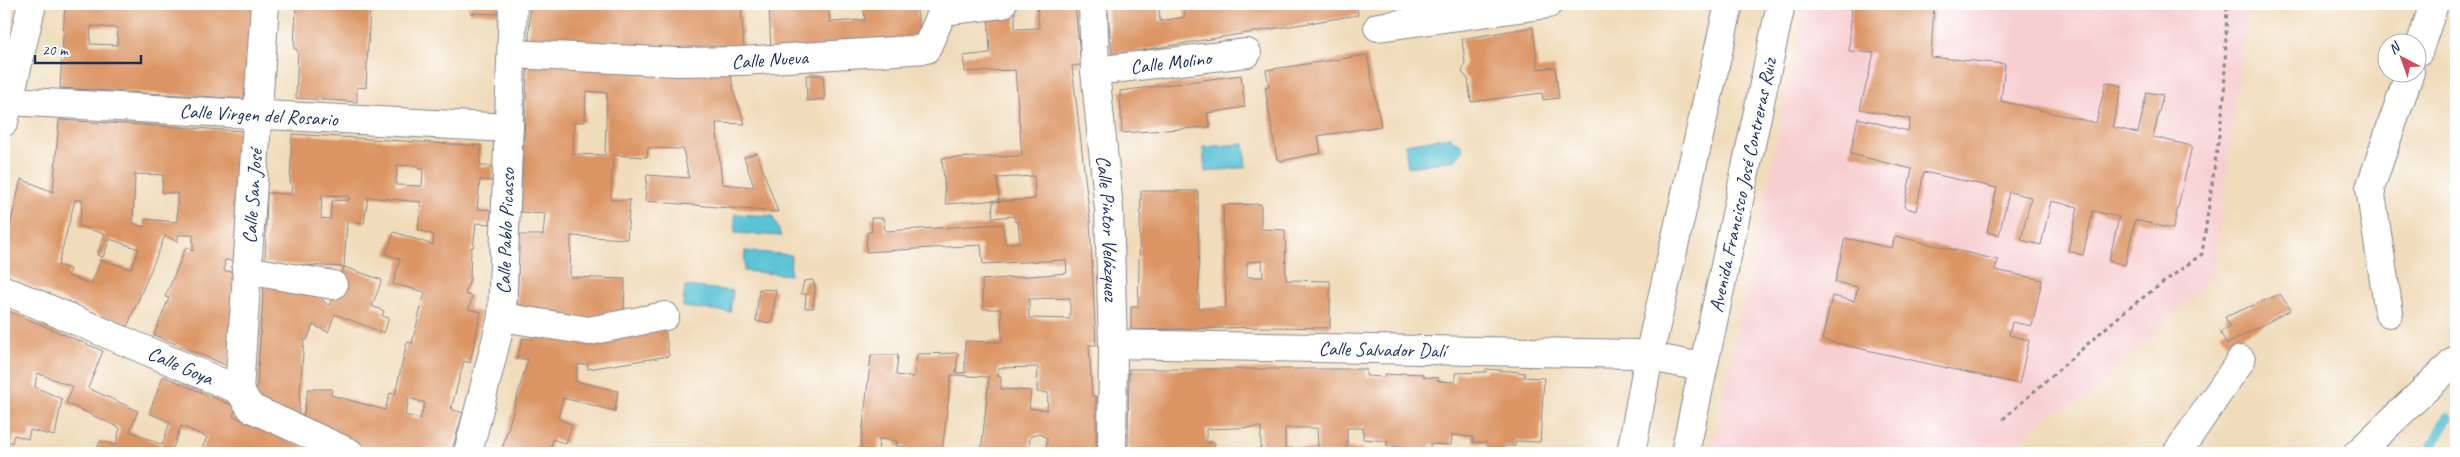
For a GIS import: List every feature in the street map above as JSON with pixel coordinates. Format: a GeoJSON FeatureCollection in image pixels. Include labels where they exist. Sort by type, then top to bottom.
{"type":"FeatureCollection","features":[{"type":"Feature","properties":{"kind":"street"},"geometry":{"type":"LineString","coordinates":[[6,112],[11,62],[32,4]]}},
{"type":"Feature","properties":{"kind":"street","name":"Calle San José"},"geometry":{"type":"LineString","coordinates":[[239,390],[265,4]]}},
{"type":"Feature","properties":{"kind":"street","name":"Calle Pablo Picasso"},"geometry":{"type":"LineString","coordinates":[[468,453],[502,317],[513,4]]}},
{"type":"Feature","properties":{"kind":"street","name":"Calle Nueva"},"geometry":{"type":"LineString","coordinates":[[512,54],[677,62],[741,61],[926,49],[943,11],[1002,4]]}},
{"type":"Feature","properties":{"kind":"street","name":"Calle Pintor Velázquez"},"geometry":{"type":"LineString","coordinates":[[1093,4],[1095,71],[1109,209],[1113,344],[1112,453]]}},
{"type":"Feature","properties":{"kind":"street"},"geometry":{"type":"LineString","coordinates":[[1378,27],[1548,4]]}},
{"type":"Feature","properties":{"kind":"street"},"geometry":{"type":"LineString","coordinates":[[1631,453],[1650,356],[1728,4]]}},
{"type":"Feature","properties":{"kind":"street","name":"Avenida Francisco José Contreras Ruiz"},"geometry":{"type":"LineString","coordinates":[[1685,453],[1781,4]]}},
{"type":"Feature","properties":{"kind":"street"},"geometry":{"type":"LineString","coordinates":[[2425,32],[2434,4]]}},
{"type":"Feature","properties":{"kind":"street","name":"Calle Molino"},"geometry":{"type":"LineString","coordinates":[[1095,71],[1247,53]]}},
{"type":"Feature","properties":{"kind":"street"},"geometry":{"type":"LineString","coordinates":[[2390,313],[2370,188],[2407,82]]}},
{"type":"Feature","properties":{"kind":"street","name":"Calle Virgen del Rosario"},"geometry":{"type":"LineString","coordinates":[[6,112],[259,115],[509,128]]}},
{"type":"Feature","properties":{"kind":"street","name":"Calle San José"},"geometry":{"type":"LineString","coordinates":[[246,270],[333,285]]}},
{"type":"Feature","properties":{"kind":"street","name":"Calle Goya"},"geometry":{"type":"LineString","coordinates":[[4,290],[239,390],[252,408],[350,453]]}},
{"type":"Feature","properties":{"kind":"street"},"geometry":{"type":"LineString","coordinates":[[502,317],[589,331],[665,316]]}},
{"type":"Feature","properties":{"kind":"street","name":"Calle Salvador Dalí"},"geometry":{"type":"LineString","coordinates":[[1113,344],[1635,354],[1650,356]]}},
{"type":"Feature","properties":{"kind":"street"},"geometry":{"type":"LineString","coordinates":[[1650,356],[1702,367]]}},
{"type":"Feature","properties":{"kind":"street"},"geometry":{"type":"LineString","coordinates":[[2177,453],[2241,360]]}},
{"type":"Feature","properties":{"kind":"street"},"geometry":{"type":"LineString","coordinates":[[2358,453],[2456,360]]}},
{"type":"Feature","properties":{"kind":"path"},"geometry":{"type":"LineString","coordinates":[[2003,419],[2126,310],[2202,254],[2224,100],[2228,4]]}},
{"type":"Feature","properties":{"kind":"shaded area"},"geometry":{"type":"Polygon","coordinates":[[[1806,4],[2248,4],[2214,274],[2088,399],[2046,415],[2011,453],[1711,453],[1806,4]]]}},
{"type":"Feature","properties":{"kind":"water"},"geometry":{"type":"Polygon","coordinates":[[[1451,137],[1452,140],[1461,144],[1463,150],[1455,160],[1408,167],[1405,144],[1451,137]]]}},
{"type":"Feature","properties":{"kind":"water"},"geometry":{"type":"Polygon","coordinates":[[[1244,144],[1246,167],[1205,172],[1203,147],[1244,144]]]}},
{"type":"Feature","properties":{"kind":"water"},"geometry":{"type":"Polygon","coordinates":[[[735,214],[773,216],[781,236],[735,233],[735,214]]]}},
{"type":"Feature","properties":{"kind":"water"},"geometry":{"type":"Polygon","coordinates":[[[745,251],[791,255],[790,275],[744,271],[745,251]]]}},
{"type":"Feature","properties":{"kind":"water"},"geometry":{"type":"Polygon","coordinates":[[[685,286],[733,291],[730,312],[683,307],[685,286]]]}},
{"type":"Feature","properties":{"kind":"building"},"geometry":{"type":"Polygon","coordinates":[[[65,4],[253,4],[247,99],[60,88],[65,4]],[[91,26],[90,44],[117,45],[118,28],[91,26]]]}},
{"type":"Feature","properties":{"kind":"building"},"geometry":{"type":"Polygon","coordinates":[[[296,4],[370,4],[366,88],[357,87],[357,102],[296,98],[298,50],[294,49],[296,4]]]}},
{"type":"Feature","properties":{"kind":"building"},"geometry":{"type":"Polygon","coordinates":[[[470,4],[501,4],[500,14],[470,13],[470,4]]]}},
{"type":"Feature","properties":{"kind":"building"},"geometry":{"type":"Polygon","coordinates":[[[530,4],[601,4],[601,8],[606,9],[607,4],[676,4],[675,7],[724,8],[724,4],[741,4],[744,50],[684,56],[529,42],[530,4]]]}},
{"type":"Feature","properties":{"kind":"building"},"geometry":{"type":"Polygon","coordinates":[[[796,4],[828,4],[830,22],[865,20],[863,4],[916,4],[922,43],[771,51],[769,7],[796,4]]]}},
{"type":"Feature","properties":{"kind":"building"},"geometry":{"type":"Polygon","coordinates":[[[1037,4],[1075,4],[1081,65],[1072,66],[1090,220],[1096,345],[1089,345],[1092,396],[1096,396],[1096,453],[1046,453],[1047,438],[1039,433],[1030,437],[1029,453],[981,453],[989,377],[951,375],[942,453],[905,453],[906,447],[896,446],[897,441],[879,439],[878,453],[860,453],[871,355],[898,355],[896,375],[914,377],[917,354],[958,353],[956,373],[965,373],[965,341],[1002,342],[1001,309],[983,309],[982,280],[1067,273],[1066,260],[983,264],[981,245],[866,252],[867,232],[872,232],[871,218],[883,218],[885,231],[1003,224],[1005,244],[1020,242],[1018,221],[1015,222],[1014,216],[992,218],[993,202],[1035,199],[1034,176],[997,178],[999,200],[946,204],[942,158],[1022,156],[1015,70],[965,72],[963,56],[990,53],[988,13],[1015,10],[1015,29],[1039,28],[1037,4]],[[1070,298],[1029,299],[1029,318],[1070,319],[1070,298]],[[1038,367],[998,368],[998,377],[1001,377],[1001,389],[1031,391],[1029,408],[1047,410],[1048,393],[1037,392],[1038,367]]]}},
{"type":"Feature","properties":{"kind":"building"},"geometry":{"type":"Polygon","coordinates":[[[1107,4],[1159,4],[1160,21],[1185,17],[1183,4],[1356,4],[1358,15],[1112,55],[1107,4]]]}},
{"type":"Feature","properties":{"kind":"building"},"geometry":{"type":"Polygon","coordinates":[[[1852,4],[1934,4],[1931,57],[2005,64],[2001,101],[2096,123],[2106,82],[2122,86],[2112,127],[2138,133],[2147,92],[2163,95],[2153,137],[2192,146],[2173,229],[2135,220],[2125,265],[2109,261],[2119,217],[2093,211],[2083,255],[2068,251],[2078,207],[2051,201],[2041,245],[2021,240],[2031,197],[2009,192],[1999,235],[1987,232],[1997,188],[1924,172],[1916,211],[1904,207],[1912,169],[1850,154],[1858,118],[1908,131],[1910,119],[1860,109],[1874,53],[1849,51],[1852,4]]]}},
{"type":"Feature","properties":{"kind":"building"},"geometry":{"type":"Polygon","coordinates":[[[1533,27],[1538,69],[1555,67],[1559,98],[1543,100],[1542,93],[1471,102],[1468,79],[1462,72],[1465,63],[1462,39],[1533,27]]]}},
{"type":"Feature","properties":{"kind":"building"},"geometry":{"type":"Polygon","coordinates":[[[1367,55],[1381,126],[1318,136],[1321,153],[1281,161],[1277,159],[1265,88],[1269,87],[1266,70],[1367,55]]]}},
{"type":"Feature","properties":{"kind":"building"},"geometry":{"type":"Polygon","coordinates":[[[528,60],[730,70],[735,96],[745,124],[716,123],[722,184],[754,187],[744,157],[757,153],[778,212],[645,201],[647,175],[689,178],[683,149],[648,148],[647,157],[613,155],[611,200],[630,200],[627,239],[571,236],[570,277],[625,279],[624,318],[601,321],[517,312],[519,235],[543,235],[545,214],[520,212],[528,60]],[[586,91],[585,122],[574,122],[573,154],[605,155],[607,93],[586,91]]]}},
{"type":"Feature","properties":{"kind":"building"},"geometry":{"type":"Polygon","coordinates":[[[806,75],[823,75],[825,99],[807,101],[806,75]]]}},
{"type":"Feature","properties":{"kind":"building"},"geometry":{"type":"Polygon","coordinates":[[[1241,75],[1245,107],[1207,113],[1210,127],[1122,133],[1120,91],[1241,75]]]}},
{"type":"Feature","properties":{"kind":"building"},"geometry":{"type":"Polygon","coordinates":[[[59,120],[243,131],[239,261],[225,260],[224,271],[239,272],[228,366],[154,335],[169,298],[165,297],[186,247],[193,251],[193,235],[178,235],[178,242],[165,236],[127,327],[4,274],[4,251],[21,179],[53,192],[59,120]],[[135,174],[133,223],[144,227],[145,219],[177,222],[177,193],[162,193],[163,175],[135,174]],[[75,200],[58,265],[70,269],[68,276],[91,284],[101,260],[131,269],[139,249],[110,239],[103,257],[97,255],[105,234],[79,226],[83,200],[75,200]]]}},
{"type":"Feature","properties":{"kind":"building"},"geometry":{"type":"Polygon","coordinates":[[[292,134],[481,146],[480,166],[493,166],[492,181],[480,180],[477,209],[491,210],[490,224],[476,223],[473,248],[471,247],[470,279],[465,294],[472,296],[469,309],[481,312],[470,363],[464,361],[451,409],[463,413],[451,453],[387,453],[380,451],[379,453],[367,453],[302,424],[308,389],[332,389],[331,395],[385,410],[390,393],[395,394],[407,342],[412,343],[425,292],[393,284],[400,259],[386,254],[394,232],[433,245],[434,235],[418,230],[421,202],[368,197],[364,223],[347,221],[344,267],[265,263],[267,193],[291,194],[292,184],[290,184],[292,134]],[[397,165],[396,185],[422,186],[423,169],[418,169],[418,166],[397,165]],[[322,195],[321,218],[330,219],[332,201],[349,200],[349,196],[322,195]],[[409,398],[405,415],[420,419],[425,403],[409,398]]]}},
{"type":"Feature","properties":{"kind":"building"},"geometry":{"type":"Polygon","coordinates":[[[1141,191],[1198,191],[1199,308],[1226,308],[1223,205],[1261,204],[1261,229],[1285,230],[1286,280],[1330,281],[1330,328],[1265,327],[1131,330],[1131,307],[1138,307],[1141,191]],[[1262,261],[1247,262],[1247,277],[1263,277],[1262,261]]]}},
{"type":"Feature","properties":{"kind":"building"},"geometry":{"type":"Polygon","coordinates":[[[1895,236],[1998,260],[1995,270],[2042,280],[2032,326],[2012,322],[2009,335],[2029,340],[2019,384],[1822,340],[1832,296],[1854,301],[1858,287],[1835,282],[1845,238],[1892,248],[1895,236]]]}},
{"type":"Feature","properties":{"kind":"building"},"geometry":{"type":"Polygon","coordinates":[[[344,267],[382,280],[372,306],[384,311],[382,316],[389,318],[384,333],[335,314],[328,332],[313,325],[307,340],[304,339],[298,423],[256,400],[264,281],[285,282],[320,297],[329,306],[344,267]]]}},
{"type":"Feature","properties":{"kind":"building"},"geometry":{"type":"Polygon","coordinates":[[[813,280],[815,289],[813,308],[805,308],[806,294],[801,294],[804,281],[813,280]]]}},
{"type":"Feature","properties":{"kind":"building"},"geometry":{"type":"Polygon","coordinates":[[[759,289],[776,290],[772,323],[756,321],[759,289]]]}},
{"type":"Feature","properties":{"kind":"building"},"geometry":{"type":"Polygon","coordinates":[[[2280,294],[2291,310],[2227,344],[2220,332],[2230,327],[2225,317],[2280,294]]]}},
{"type":"Feature","properties":{"kind":"building"},"geometry":{"type":"Polygon","coordinates":[[[4,309],[103,351],[88,388],[138,411],[130,431],[162,445],[170,422],[149,413],[163,376],[236,407],[233,416],[316,453],[200,453],[207,437],[181,426],[172,451],[176,453],[96,453],[100,441],[116,445],[120,428],[66,403],[73,387],[37,373],[35,387],[62,399],[55,436],[30,430],[28,439],[14,435],[12,443],[4,439],[4,309]]]}},
{"type":"Feature","properties":{"kind":"building"},"geometry":{"type":"Polygon","coordinates":[[[664,323],[669,356],[588,369],[587,364],[578,365],[575,381],[618,391],[615,411],[563,398],[558,418],[572,425],[566,444],[553,439],[549,453],[501,453],[528,359],[516,359],[523,338],[533,339],[536,330],[664,323]]]}},
{"type":"Feature","properties":{"kind":"building"},"geometry":{"type":"Polygon","coordinates":[[[1129,369],[1366,369],[1366,376],[1384,377],[1385,374],[1400,375],[1400,373],[1423,374],[1423,377],[1438,378],[1438,381],[1455,382],[1455,373],[1486,372],[1486,369],[1525,373],[1524,377],[1544,378],[1540,442],[1516,441],[1515,446],[1504,446],[1503,453],[1487,453],[1487,443],[1473,442],[1473,437],[1452,435],[1451,445],[1430,444],[1430,451],[1401,453],[1401,447],[1387,446],[1387,441],[1363,439],[1363,428],[1347,428],[1347,448],[1362,448],[1362,453],[1258,453],[1259,448],[1261,448],[1261,427],[1206,429],[1206,442],[1215,443],[1213,453],[1128,453],[1129,369]],[[1285,428],[1285,448],[1318,448],[1317,428],[1285,428]]]}},
{"type":"Feature","properties":{"kind":"building"},"geometry":{"type":"Polygon","coordinates":[[[4,446],[22,453],[4,453],[4,446]]]}},
{"type":"Feature","properties":{"kind":"waterway"},"geometry":{"type":"LineString","coordinates":[[2429,453],[2447,418]]}}]}
